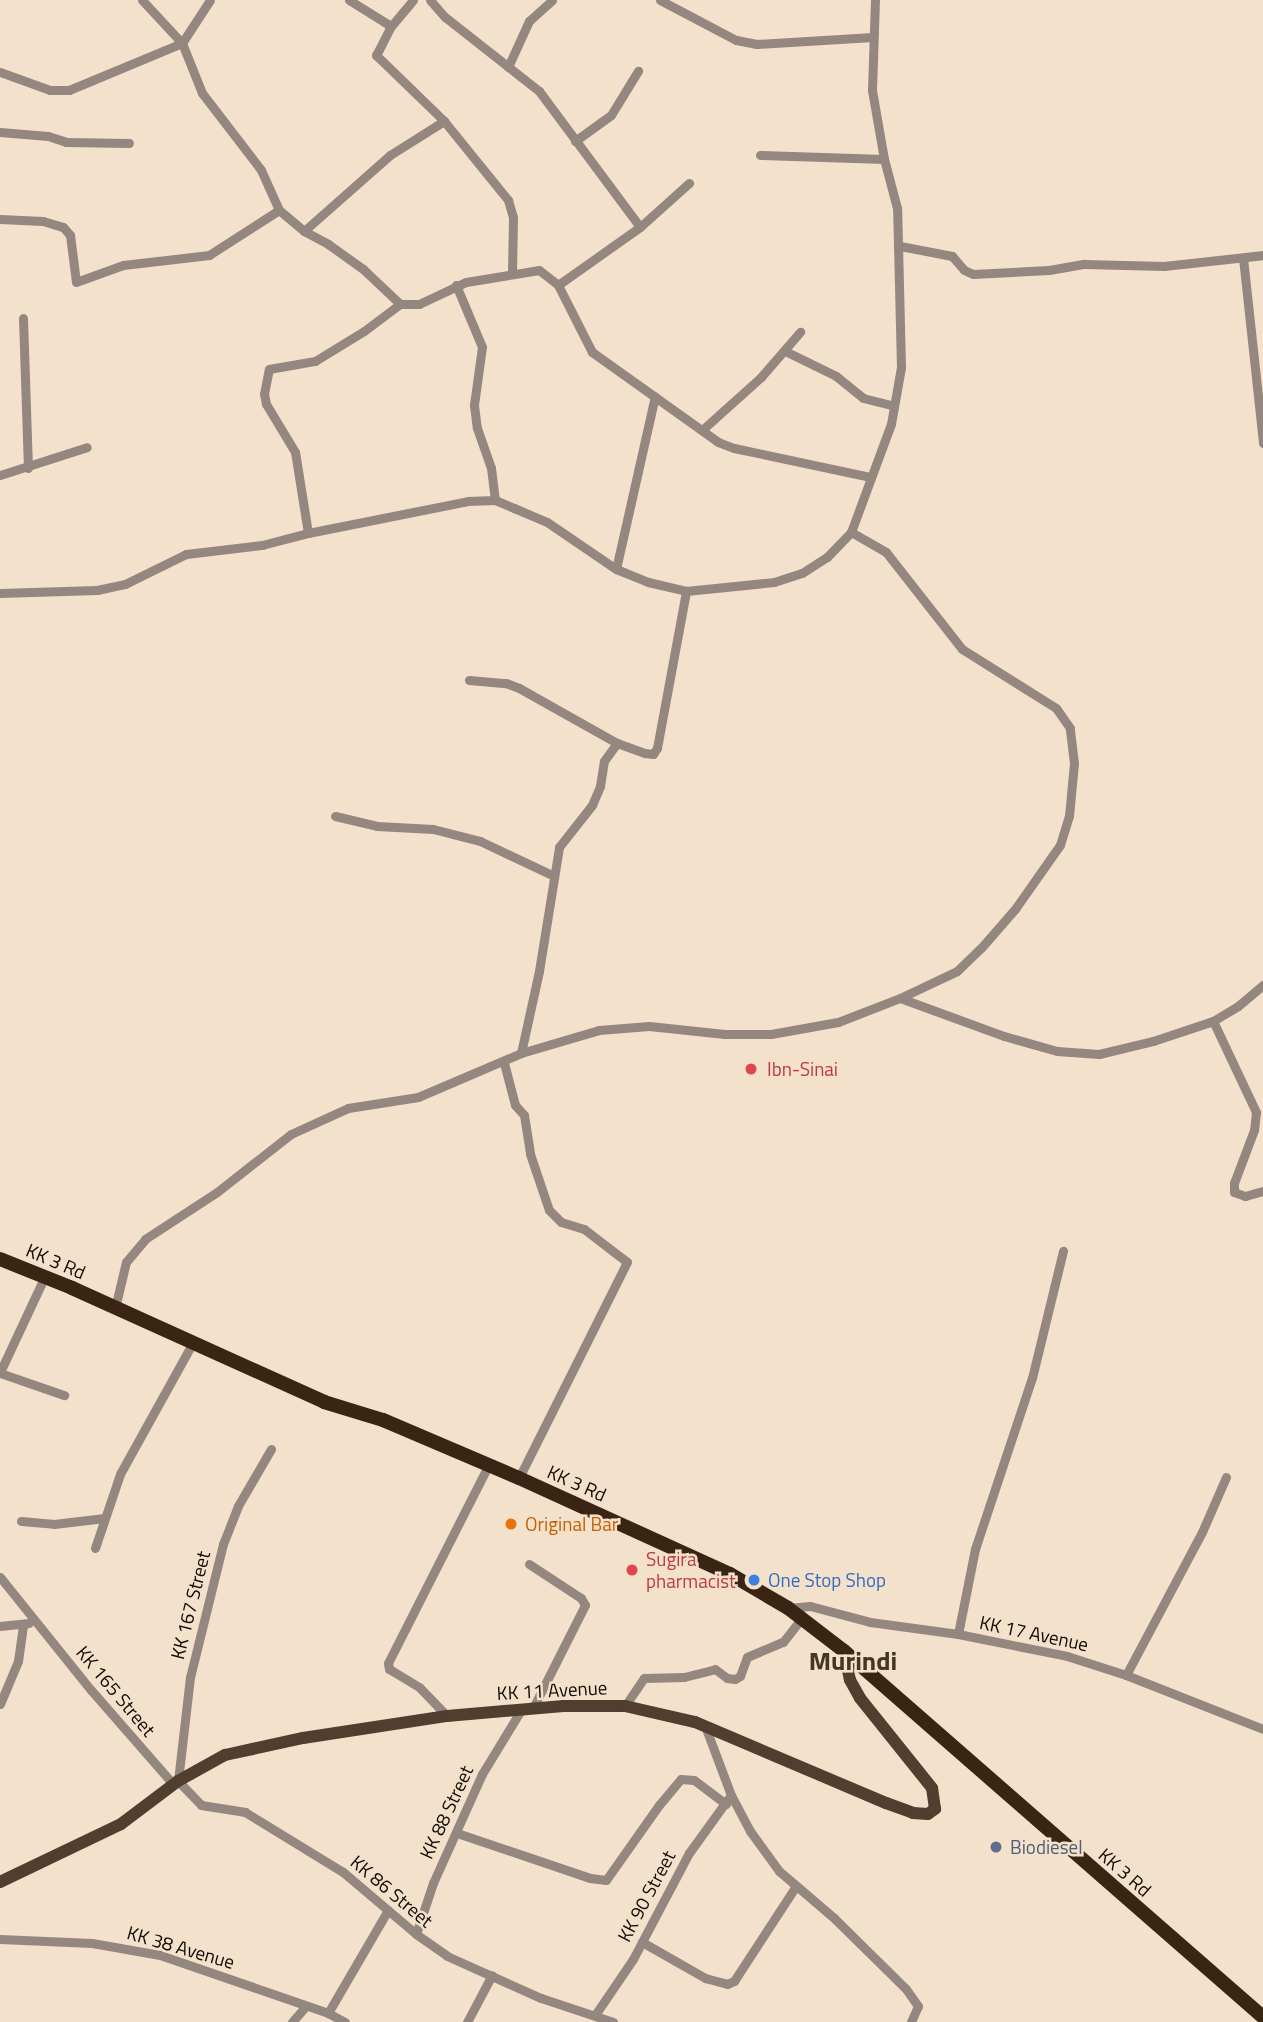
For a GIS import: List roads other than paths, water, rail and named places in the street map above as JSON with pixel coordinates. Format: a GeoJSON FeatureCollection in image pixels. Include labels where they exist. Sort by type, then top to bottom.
{"type":"FeatureCollection","features":[{"type":"Feature","properties":{"kind":"highway","name":"KK 3 Rd"},"geometry":{"type":"LineString","coordinates":[[0,1259],[45,1276],[324,1402],[383,1420],[519,1478],[730,1574],[788,1608],[844,1651],[1263,2017]]}},
{"type":"Feature","properties":{"kind":"main road","name":"KK 11 Avenue"},"geometry":{"type":"LineString","coordinates":[[0,1882],[121,1824],[176,1782],[213,1760],[248,1748],[447,1716],[527,1709],[625,1706],[672,1715],[705,1726],[886,1803],[913,1813],[928,1814],[935,1809],[932,1788],[860,1698],[849,1680],[844,1651]]}},
{"type":"Feature","properties":{"kind":"street"},"geometry":{"type":"LineString","coordinates":[[142,0],[182,43],[202,93],[261,170],[279,209],[304,231],[363,269],[400,304]]}},
{"type":"Feature","properties":{"kind":"street"},"geometry":{"type":"LineString","coordinates":[[0,72],[50,90],[63,91],[182,43],[210,0]]}},
{"type":"Feature","properties":{"kind":"street"},"geometry":{"type":"LineString","coordinates":[[349,0],[391,26]]}},
{"type":"Feature","properties":{"kind":"street"},"geometry":{"type":"LineString","coordinates":[[413,0],[391,26],[379,44],[376,55],[444,121],[508,200],[513,217],[512,273]]}},
{"type":"Feature","properties":{"kind":"street"},"geometry":{"type":"LineString","coordinates":[[430,0],[539,91],[640,227]]}},
{"type":"Feature","properties":{"kind":"street"},"geometry":{"type":"LineString","coordinates":[[508,67],[529,21],[552,0]]}},
{"type":"Feature","properties":{"kind":"street"},"geometry":{"type":"LineString","coordinates":[[660,0],[736,40],[757,44],[873,37]]}},
{"type":"Feature","properties":{"kind":"street"},"geometry":{"type":"LineString","coordinates":[[0,593],[97,590],[125,584],[186,554],[262,545],[447,504],[495,500],[547,522],[616,569],[648,582],[686,591],[774,582],[802,573],[827,557],[851,532],[894,406],[901,367],[897,208],[884,159],[872,90],[874,0]]}},
{"type":"Feature","properties":{"kind":"street"},"geometry":{"type":"LineString","coordinates":[[575,141],[611,115],[638,71]]}},
{"type":"Feature","properties":{"kind":"street"},"geometry":{"type":"LineString","coordinates":[[304,231],[390,155],[444,121]]}},
{"type":"Feature","properties":{"kind":"street"},"geometry":{"type":"LineString","coordinates":[[0,132],[48,136],[66,142],[129,143]]}},
{"type":"Feature","properties":{"kind":"street"},"geometry":{"type":"LineString","coordinates":[[760,155],[884,159]]}},
{"type":"Feature","properties":{"kind":"street"},"geometry":{"type":"LineString","coordinates":[[558,285],[640,227],[690,183]]}},
{"type":"Feature","properties":{"kind":"street"},"geometry":{"type":"LineString","coordinates":[[0,219],[43,221],[62,227],[70,235],[76,282],[123,265],[209,255],[279,209]]}},
{"type":"Feature","properties":{"kind":"street"},"geometry":{"type":"LineString","coordinates":[[900,246],[952,256],[964,270],[973,274],[1049,270],[1084,264],[1164,266],[1263,255]]}},
{"type":"Feature","properties":{"kind":"street"},"geometry":{"type":"LineString","coordinates":[[1243,257],[1263,443]]}},
{"type":"Feature","properties":{"kind":"street"},"geometry":{"type":"LineString","coordinates":[[308,533],[295,452],[285,431],[266,404],[264,394],[269,369],[315,361],[364,331],[400,304],[419,304],[456,285],[539,270],[558,285],[592,352],[718,442],[734,448],[871,477]]}},
{"type":"Feature","properties":{"kind":"street"},"geometry":{"type":"LineString","coordinates":[[456,285],[482,347],[474,405],[477,428],[491,468],[495,500]]}},
{"type":"Feature","properties":{"kind":"street"},"geometry":{"type":"LineString","coordinates":[[23,318],[28,468]]}},
{"type":"Feature","properties":{"kind":"street"},"geometry":{"type":"LineString","coordinates":[[702,430],[785,351],[800,332]]}},
{"type":"Feature","properties":{"kind":"street"},"geometry":{"type":"LineString","coordinates":[[785,351],[836,376],[863,397],[894,406]]}},
{"type":"Feature","properties":{"kind":"street"},"geometry":{"type":"LineString","coordinates":[[616,569],[655,396]]}},
{"type":"Feature","properties":{"kind":"street"},"geometry":{"type":"LineString","coordinates":[[0,475],[88,447]]}},
{"type":"Feature","properties":{"kind":"street"},"geometry":{"type":"LineString","coordinates":[[115,1308],[126,1262],[145,1240],[217,1192],[291,1134],[348,1108],[418,1097],[503,1063],[521,1053],[576,1035],[623,1027],[649,1026],[726,1034],[771,1034],[838,1022],[900,998],[957,971],[973,956],[1015,909],[1060,845],[1069,816],[1073,743],[1069,728],[1056,708],[962,649],[886,552],[851,532]]}},
{"type":"Feature","properties":{"kind":"street"},"geometry":{"type":"LineString","coordinates":[[469,680],[506,683],[519,688],[617,743],[653,754],[657,748],[686,591]]}},
{"type":"Feature","properties":{"kind":"street"},"geometry":{"type":"LineString","coordinates":[[521,1053],[539,971],[559,847],[592,805],[604,761],[617,743]]}},
{"type":"Feature","properties":{"kind":"street"},"geometry":{"type":"LineString","coordinates":[[335,816],[377,826],[433,829],[480,841],[554,876]]}},
{"type":"Feature","properties":{"kind":"street"},"geometry":{"type":"LineString","coordinates":[[900,998],[1003,1037],[1057,1051],[1099,1054],[1153,1041],[1213,1021],[1238,1006],[1263,985]]}},
{"type":"Feature","properties":{"kind":"street"},"geometry":{"type":"LineString","coordinates":[[1213,1021],[1256,1112],[1254,1130],[1234,1183],[1234,1192],[1245,1196],[1263,1191]]}},
{"type":"Feature","properties":{"kind":"street"},"geometry":{"type":"LineString","coordinates":[[503,1063],[515,1105],[524,1115],[528,1127],[530,1154],[549,1210],[561,1222],[584,1229],[627,1262],[519,1478]]}},
{"type":"Feature","properties":{"kind":"street"},"geometry":{"type":"LineString","coordinates":[[958,1634],[975,1549],[1032,1378],[1063,1251]]}},
{"type":"Feature","properties":{"kind":"street"},"geometry":{"type":"LineString","coordinates":[[45,1276],[0,1373],[64,1395]]}},
{"type":"Feature","properties":{"kind":"street"},"geometry":{"type":"LineString","coordinates":[[95,1548],[120,1474],[192,1344]]}},
{"type":"Feature","properties":{"kind":"street","name":"KK 167 Street"},"geometry":{"type":"LineString","coordinates":[[176,1782],[190,1677],[223,1544],[248,1487],[271,1449]]}},
{"type":"Feature","properties":{"kind":"street"},"geometry":{"type":"LineString","coordinates":[[447,1716],[419,1687],[388,1670],[388,1663],[488,1466]]}},
{"type":"Feature","properties":{"kind":"street"},"geometry":{"type":"LineString","coordinates":[[1126,1675],[1202,1532],[1226,1477]]}},
{"type":"Feature","properties":{"kind":"street"},"geometry":{"type":"LineString","coordinates":[[22,1521],[38,1525],[105,1518]]}},
{"type":"Feature","properties":{"kind":"street","name":"KK 88 Street"},"geometry":{"type":"LineString","coordinates":[[416,1934],[433,1883],[482,1774],[527,1709],[585,1605],[581,1598],[529,1564]]}},
{"type":"Feature","properties":{"kind":"street","name":"KK 165 Street"},"geometry":{"type":"LineString","coordinates":[[0,1577],[33,1620],[176,1782]]}},
{"type":"Feature","properties":{"kind":"street","name":"KK 17 Avenue"},"geometry":{"type":"LineString","coordinates":[[788,1608],[810,1606],[870,1622],[958,1634],[1068,1656],[1126,1675],[1263,1729]]}},
{"type":"Feature","properties":{"kind":"street"},"geometry":{"type":"LineString","coordinates":[[625,1706],[644,1678],[684,1677],[715,1669],[727,1678],[735,1679],[740,1676],[747,1657],[783,1642],[801,1619]]}},
{"type":"Feature","properties":{"kind":"street"},"geometry":{"type":"LineString","coordinates":[[0,1626],[23,1625],[33,1620]]}},
{"type":"Feature","properties":{"kind":"street"},"geometry":{"type":"LineString","coordinates":[[0,1704],[18,1661],[23,1625]]}},
{"type":"Feature","properties":{"kind":"street"},"geometry":{"type":"LineString","coordinates":[[705,1726],[728,1799],[750,1831],[772,1862],[861,1943],[906,1989],[918,2006],[911,2022]]}},
{"type":"Feature","properties":{"kind":"street"},"geometry":{"type":"LineString","coordinates":[[457,1833],[590,1878],[606,1880],[659,1805],[681,1779],[694,1780],[728,1799]]}},
{"type":"Feature","properties":{"kind":"street","name":"KK 86 Street"},"geometry":{"type":"LineString","coordinates":[[176,1782],[207,1807],[234,1809],[255,1817],[344,1872],[416,1934],[447,1956],[541,1998],[612,2022]]}},
{"type":"Feature","properties":{"kind":"street","name":"KK 90 Street"},"geometry":{"type":"LineString","coordinates":[[595,2015],[642,1942],[689,1853],[728,1799]]}},
{"type":"Feature","properties":{"kind":"street"},"geometry":{"type":"LineString","coordinates":[[642,1942],[705,1978],[726,1984],[734,1981],[796,1886]]}},
{"type":"Feature","properties":{"kind":"street"},"geometry":{"type":"LineString","coordinates":[[328,2013],[388,1910]]}},
{"type":"Feature","properties":{"kind":"street","name":"KK 38 Avenue"},"geometry":{"type":"LineString","coordinates":[[0,1938],[92,1943],[160,1955],[328,2013],[345,2022]]}},
{"type":"Feature","properties":{"kind":"street"},"geometry":{"type":"LineString","coordinates":[[467,2022],[492,1975]]}},
{"type":"Feature","properties":{"kind":"street"},"geometry":{"type":"LineString","coordinates":[[292,2022],[305,2007]]}},
{"type":"Feature","properties":{"kind":"place","name":"Ibn-Sinai"},"geometry":{"type":"Point","coordinates":[751,1069]}},
{"type":"Feature","properties":{"kind":"place","name":"Original Bar"},"geometry":{"type":"Point","coordinates":[511,1524]}},
{"type":"Feature","properties":{"kind":"place","name":"Sugira pharmacist"},"geometry":{"type":"Point","coordinates":[632,1570]}},
{"type":"Feature","properties":{"kind":"place","name":"One Stop Shop"},"geometry":{"type":"Point","coordinates":[754,1580]}},
{"type":"Feature","properties":{"kind":"place","name":"Biodiesel"},"geometry":{"type":"Point","coordinates":[996,1847]}},
{"type":"Feature","properties":{"kind":"district","name":"Murindi"},"geometry":{"type":"Point","coordinates":[853,1661]}}]}
